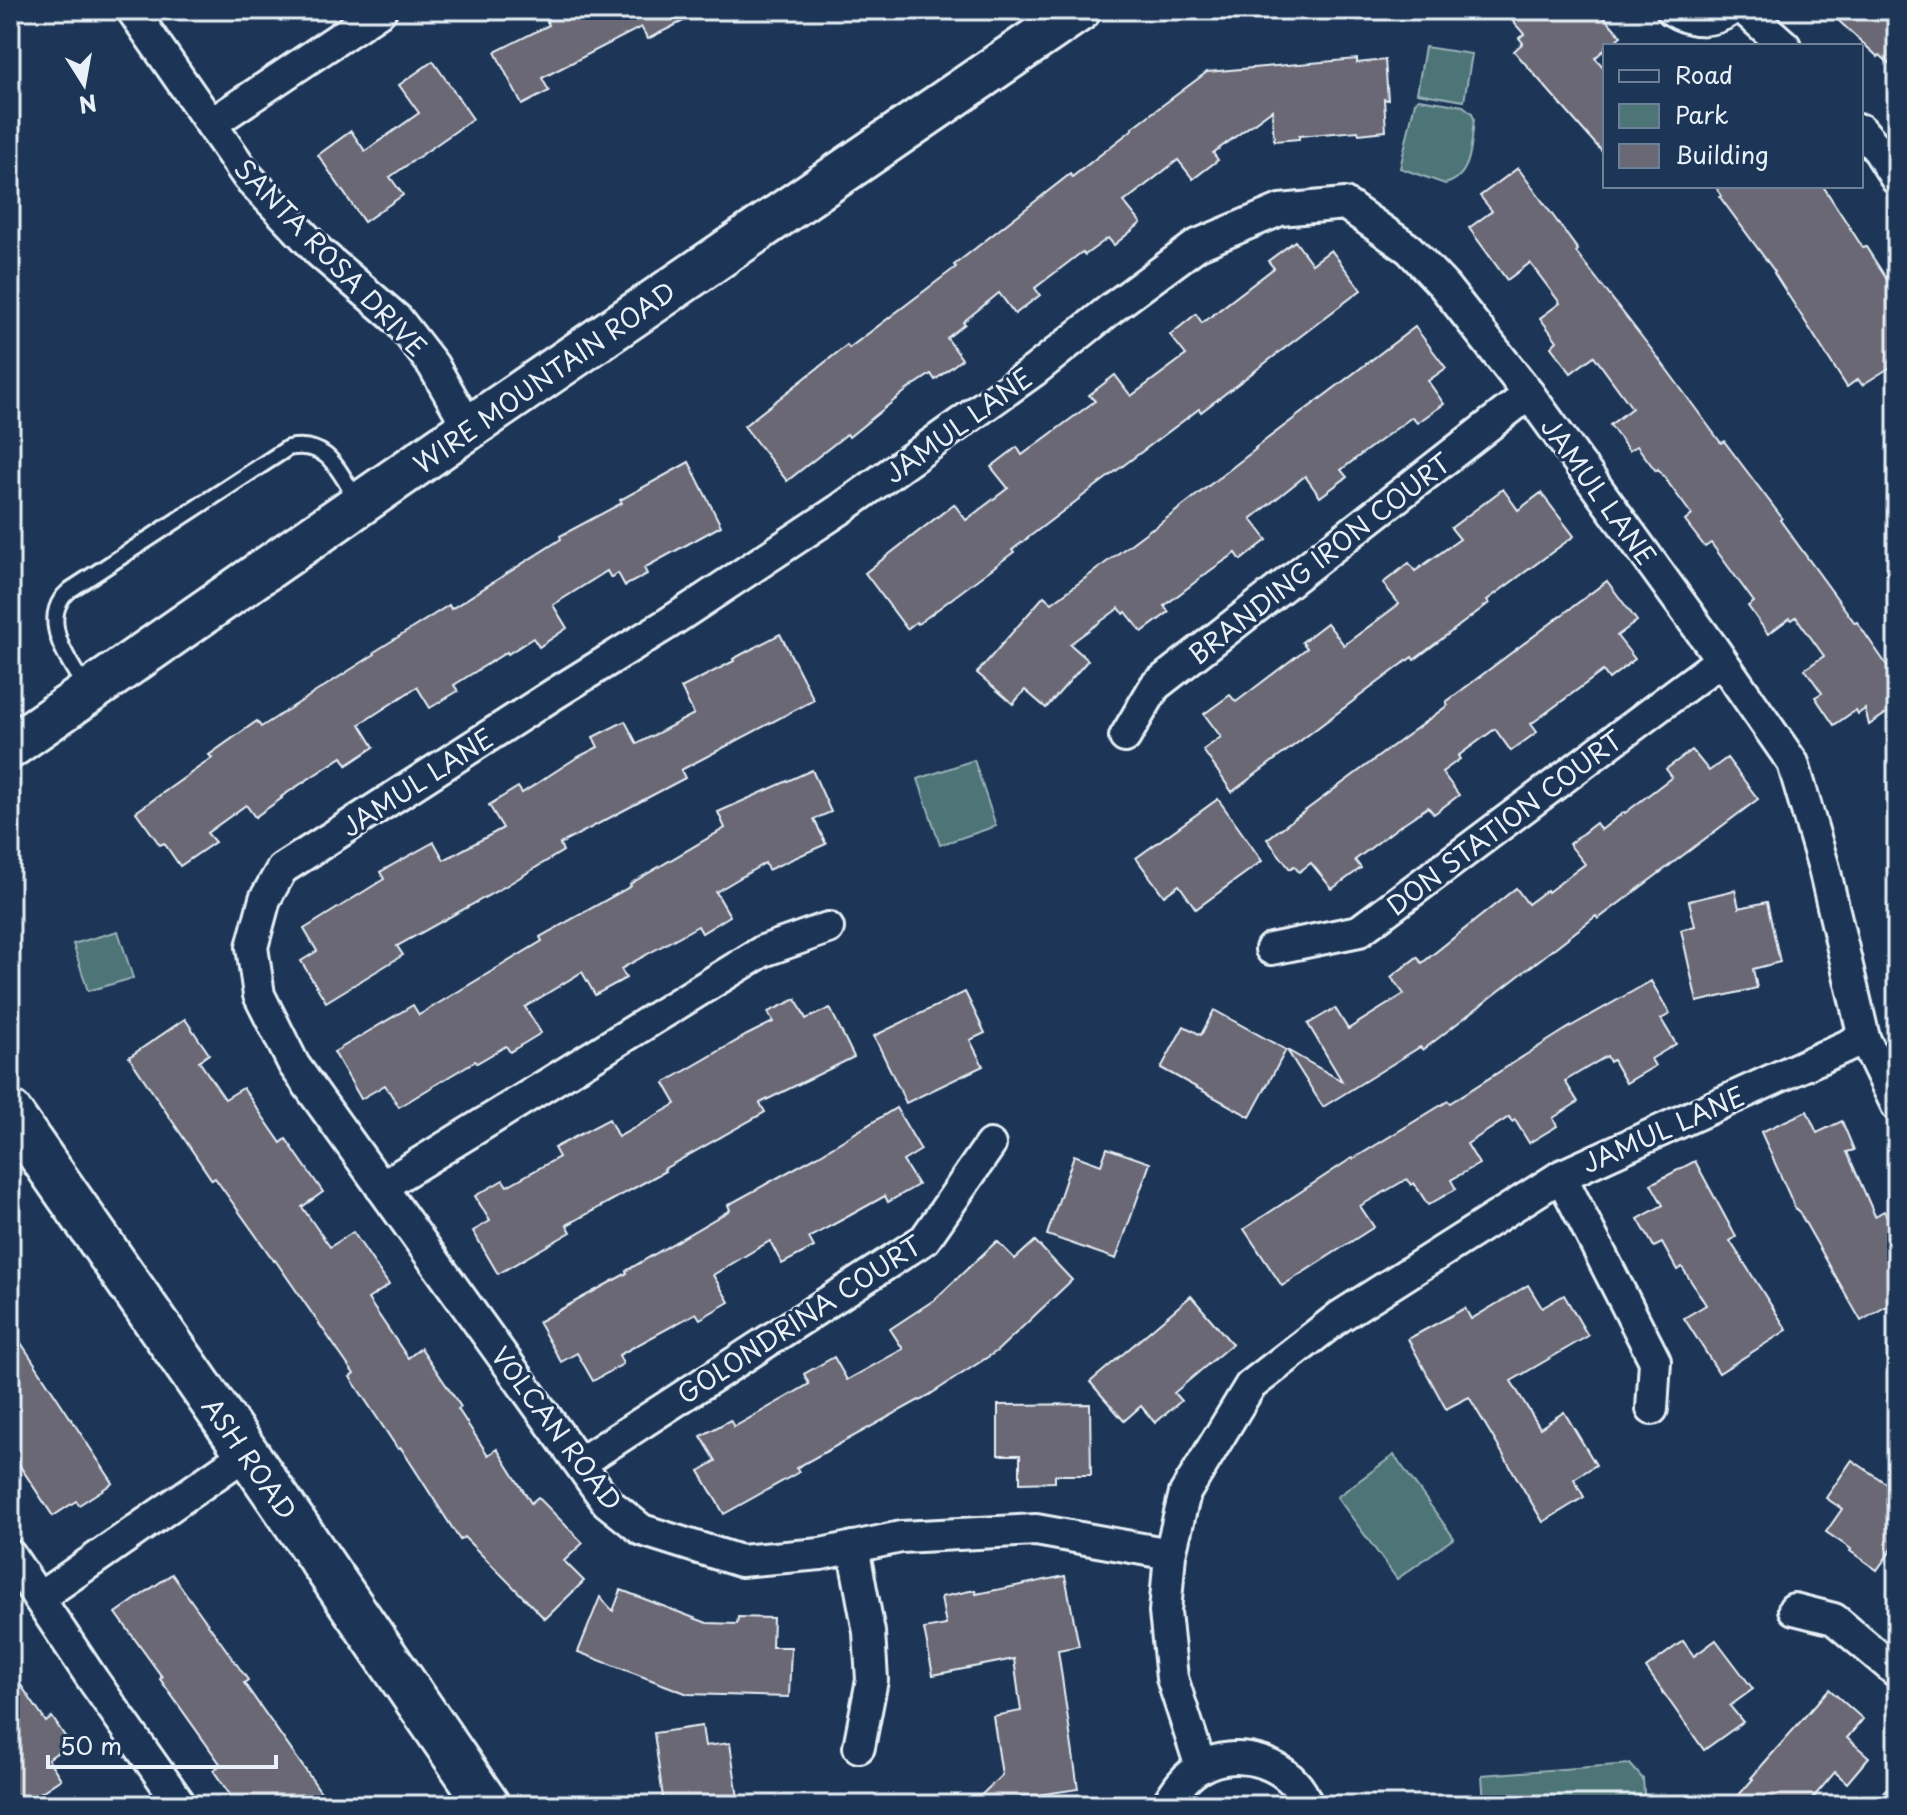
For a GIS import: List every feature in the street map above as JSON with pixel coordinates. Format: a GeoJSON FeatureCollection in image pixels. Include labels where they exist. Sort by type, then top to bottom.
{"type":"FeatureCollection","features":[{"type":"Feature","properties":{"kind":"main road","name":"WIRE MOUNTAIN ROAD"},"geometry":{"type":"LineString","coordinates":[[10,747],[1079,10]]}},
{"type":"Feature","properties":{"kind":"main road","name":"ASH ROAD"},"geometry":{"type":"LineString","coordinates":[[10,1112],[488,1805]]}},
{"type":"Feature","properties":{"kind":"street","name":"SANTA ROSA DRIVE"},"geometry":{"type":"LineString","coordinates":[[132,10],[247,176],[319,252],[398,320],[433,365],[469,428]]}},
{"type":"Feature","properties":{"kind":"street"},"geometry":{"type":"LineString","coordinates":[[211,124],[381,10]]}},
{"type":"Feature","properties":{"kind":"street"},"geometry":{"type":"LineString","coordinates":[[1672,10],[1696,20],[1712,19],[1731,10]]}},
{"type":"Feature","properties":{"kind":"street"},"geometry":{"type":"LineString","coordinates":[[1745,10],[1783,44]]}},
{"type":"Feature","properties":{"kind":"street"},"geometry":{"type":"LineString","coordinates":[[1863,132],[1897,180]]}},
{"type":"Feature","properties":{"kind":"street","name":"JAMUL LANE"},"geometry":{"type":"LineString","coordinates":[[252,947],[265,899],[282,869],[667,624],[842,508],[1035,370],[1197,245],[1280,210],[1345,204],[1409,249],[1444,286],[1529,394],[1793,763],[1824,868],[1864,1038],[1561,1176],[1339,1317],[1250,1386],[1185,1493],[1170,1554],[1165,1612],[1172,1678],[1201,1767]]}},
{"type":"Feature","properties":{"kind":"street","name":"BRANDING IRON COURT"},"geometry":{"type":"LineString","coordinates":[[1125,737],[1155,686],[1529,394]]}},
{"type":"Feature","properties":{"kind":"street","name":"DON STATION COURT"},"geometry":{"type":"LineString","coordinates":[[1271,949],[1359,931],[1721,660]]}},
{"type":"Feature","properties":{"kind":"street"},"geometry":{"type":"LineString","coordinates":[[381,1187],[763,951],[828,928]]}},
{"type":"Feature","properties":{"kind":"street","name":"VOLCAN ROAD"},"geometry":{"type":"LineString","coordinates":[[252,947],[259,995],[294,1065],[607,1502],[642,1530],[740,1561],[821,1554],[901,1537],[1036,1530],[1170,1554]]}},
{"type":"Feature","properties":{"kind":"street"},"geometry":{"type":"LineString","coordinates":[[1864,1038],[1897,1106]]}},
{"type":"Feature","properties":{"kind":"street","name":"GOLONDRINA COURT"},"geometry":{"type":"LineString","coordinates":[[580,1463],[925,1239],[990,1145]]}},
{"type":"Feature","properties":{"kind":"street"},"geometry":{"type":"LineString","coordinates":[[1561,1176],[1655,1361],[1652,1409]]}},
{"type":"Feature","properties":{"kind":"street"},"geometry":{"type":"LineString","coordinates":[[39,1598],[247,1453]]}},
{"type":"Feature","properties":{"kind":"street"},"geometry":{"type":"LineString","coordinates":[[853,1547],[869,1632],[872,1680],[859,1747]]}},
{"type":"Feature","properties":{"kind":"street"},"geometry":{"type":"LineString","coordinates":[[10,1555],[181,1805]]}},
{"type":"Feature","properties":{"kind":"street"},"geometry":{"type":"LineString","coordinates":[[1794,1609],[1834,1619],[1897,1672]]}},
{"type":"Feature","properties":{"kind":"street"},"geometry":{"type":"LineString","coordinates":[[1167,1805],[1181,1783],[1201,1767],[1224,1758],[1248,1757],[1271,1765],[1291,1779],[1307,1805]]}},
{"type":"Feature","properties":{"kind":"lane"},"geometry":{"type":"LineString","coordinates":[[88,693],[66,658],[58,636],[60,600],[70,590],[288,448],[303,445],[316,448],[330,459],[360,504]]}},
{"type":"Feature","properties":{"kind":"green space"},"geometry":{"type":"Polygon","coordinates":[[[1425,47],[1472,54],[1464,101],[1417,93],[1425,47]]]}},
{"type":"Feature","properties":{"kind":"green space"},"geometry":{"type":"Polygon","coordinates":[[[1419,99],[1463,106],[1474,119],[1466,167],[1454,180],[1445,184],[1400,168],[1415,102],[1419,99]]]}},
{"type":"Feature","properties":{"kind":"green space"},"geometry":{"type":"Polygon","coordinates":[[[974,760],[996,826],[940,845],[918,779],[974,760]]]}},
{"type":"Feature","properties":{"kind":"green space"},"geometry":{"type":"Polygon","coordinates":[[[118,931],[133,978],[88,991],[73,944],[118,931]]]}},
{"type":"Feature","properties":{"kind":"green space"},"geometry":{"type":"Polygon","coordinates":[[[1394,1455],[1454,1538],[1397,1579],[1337,1497],[1394,1455]]]}},
{"type":"Feature","properties":{"kind":"green space"},"geometry":{"type":"Polygon","coordinates":[[[1630,1764],[1643,1779],[1645,1805],[1484,1805],[1482,1775],[1630,1764]]]}},
{"type":"Feature","properties":{"kind":"building"},"geometry":{"type":"Polygon","coordinates":[[[541,10],[705,10],[648,39],[641,27],[542,78],[549,91],[522,105],[495,52],[549,25],[541,10]]]}},
{"type":"Feature","properties":{"kind":"building"},"geometry":{"type":"Polygon","coordinates":[[[1503,10],[1598,10],[1621,36],[1611,44],[1603,44],[1603,51],[1595,58],[1603,67],[1603,153],[1514,51],[1523,43],[1519,38],[1524,34],[1503,10]]]}},
{"type":"Feature","properties":{"kind":"building"},"geometry":{"type":"Polygon","coordinates":[[[1827,10],[1897,10],[1897,71],[1880,55],[1878,57],[1827,10]]]}},
{"type":"Feature","properties":{"kind":"building"},"geometry":{"type":"Polygon","coordinates":[[[1357,59],[1357,63],[1385,60],[1388,100],[1384,99],[1386,131],[1299,136],[1299,139],[1274,141],[1272,110],[1213,153],[1218,160],[1193,179],[1178,160],[1124,202],[1141,223],[1114,245],[1108,238],[1085,255],[1082,252],[1035,288],[1040,295],[1015,314],[999,293],[947,338],[962,359],[935,380],[931,374],[907,390],[849,437],[847,434],[787,481],[744,426],[847,345],[849,348],[956,267],[954,265],[1070,174],[1072,177],[1207,72],[1357,59]]]}},
{"type":"Feature","properties":{"kind":"building"},"geometry":{"type":"Polygon","coordinates":[[[433,61],[473,119],[390,177],[403,195],[364,222],[318,155],[351,131],[365,151],[419,113],[399,85],[433,61]]]}},
{"type":"Feature","properties":{"kind":"building"},"geometry":{"type":"Polygon","coordinates":[[[1518,168],[1578,250],[1576,252],[1782,518],[1780,520],[1897,680],[1897,706],[1869,725],[1865,709],[1858,714],[1856,710],[1834,725],[1815,697],[1822,693],[1805,669],[1824,656],[1796,617],[1768,634],[1748,606],[1754,602],[1711,543],[1705,547],[1685,521],[1692,515],[1658,469],[1656,471],[1637,446],[1629,451],[1610,425],[1632,408],[1594,356],[1571,373],[1551,347],[1557,341],[1540,318],[1560,303],[1530,263],[1507,280],[1469,228],[1492,211],[1480,196],[1518,168]]]}},
{"type":"Feature","properties":{"kind":"building"},"geometry":{"type":"Polygon","coordinates":[[[1716,188],[1824,188],[1897,295],[1897,363],[1862,385],[1858,379],[1847,387],[1775,272],[1716,188]]]}},
{"type":"Feature","properties":{"kind":"building"},"geometry":{"type":"Polygon","coordinates":[[[1295,241],[1312,264],[1331,250],[1361,290],[1201,412],[1199,409],[1096,486],[918,624],[916,622],[907,629],[865,573],[954,504],[966,520],[1008,488],[991,467],[1017,447],[1022,455],[1095,401],[1089,395],[1115,375],[1131,396],[1186,355],[1170,335],[1196,314],[1202,323],[1274,268],[1268,261],[1295,241]]]}},
{"type":"Feature","properties":{"kind":"building"},"geometry":{"type":"Polygon","coordinates":[[[1415,327],[1446,368],[1428,381],[1444,404],[1417,423],[1412,417],[1367,450],[1341,470],[1347,477],[1320,497],[1305,476],[1251,519],[1267,540],[1241,560],[1236,553],[1211,570],[1164,606],[1169,612],[1142,632],[1119,608],[1070,644],[1088,660],[1046,708],[1025,690],[1013,704],[977,673],[1044,596],[1052,603],[1415,327]]]}},
{"type":"Feature","properties":{"kind":"building"},"geometry":{"type":"Polygon","coordinates":[[[689,462],[721,526],[644,568],[647,574],[625,586],[618,573],[611,578],[607,571],[553,605],[567,628],[539,647],[533,638],[507,652],[454,685],[458,691],[430,708],[417,687],[360,724],[374,747],[347,765],[342,757],[255,817],[246,805],[207,833],[215,842],[180,866],[136,812],[212,758],[209,755],[257,721],[261,727],[449,605],[451,609],[561,539],[560,536],[689,462]]]}},
{"type":"Feature","properties":{"kind":"building"},"geometry":{"type":"Polygon","coordinates":[[[1503,489],[1518,510],[1541,493],[1574,536],[1487,600],[1489,603],[1414,660],[1412,657],[1232,792],[1203,750],[1221,737],[1204,714],[1230,695],[1236,702],[1307,648],[1302,642],[1327,623],[1344,645],[1399,604],[1383,583],[1409,563],[1415,571],[1460,539],[1451,528],[1503,489]]]}},
{"type":"Feature","properties":{"kind":"building"},"geometry":{"type":"Polygon","coordinates":[[[1607,581],[1637,621],[1617,636],[1635,659],[1609,679],[1603,671],[1531,724],[1537,732],[1511,751],[1495,729],[1458,756],[1460,759],[1442,772],[1459,795],[1434,814],[1428,807],[1401,825],[1355,860],[1361,868],[1332,889],[1311,863],[1299,872],[1294,866],[1290,869],[1267,839],[1448,705],[1446,702],[1607,581]]]}},
{"type":"Feature","properties":{"kind":"building"},"geometry":{"type":"Polygon","coordinates":[[[780,634],[814,700],[681,770],[685,778],[560,844],[563,851],[397,946],[403,955],[326,1002],[301,961],[317,951],[304,929],[384,879],[380,872],[434,842],[444,860],[503,828],[489,805],[518,787],[522,793],[598,747],[593,737],[625,721],[637,744],[694,714],[681,688],[780,634]]]}},
{"type":"Feature","properties":{"kind":"building"},"geometry":{"type":"Polygon","coordinates":[[[1692,750],[1709,771],[1727,758],[1758,799],[1598,919],[1596,916],[1423,1050],[1420,1047],[1323,1107],[1287,1050],[1342,1081],[1308,1024],[1335,1008],[1348,1029],[1404,994],[1391,977],[1417,957],[1422,963],[1516,888],[1528,904],[1548,892],[1585,864],[1569,844],[1596,823],[1601,830],[1625,813],[1672,777],[1666,769],[1692,750]]]}},
{"type":"Feature","properties":{"kind":"building"},"geometry":{"type":"Polygon","coordinates":[[[812,770],[831,812],[814,819],[826,844],[768,870],[765,863],[716,892],[730,916],[702,933],[698,926],[621,969],[626,978],[595,995],[582,972],[525,1007],[541,1033],[510,1052],[506,1046],[477,1063],[475,1061],[399,1107],[385,1085],[361,1099],[334,1052],[413,1005],[419,1015],[542,941],[540,937],[725,828],[718,812],[812,770]]]}},
{"type":"Feature","properties":{"kind":"building"},"geometry":{"type":"Polygon","coordinates":[[[1218,799],[1262,861],[1196,909],[1179,885],[1164,896],[1136,858],[1218,799]]]}},
{"type":"Feature","properties":{"kind":"building"},"geometry":{"type":"Polygon","coordinates":[[[1735,890],[1739,908],[1767,902],[1780,962],[1753,969],[1757,988],[1697,1002],[1681,930],[1695,926],[1689,901],[1735,890]]]}},
{"type":"Feature","properties":{"kind":"building"},"geometry":{"type":"Polygon","coordinates":[[[1651,981],[1670,1014],[1661,1019],[1676,1044],[1651,1059],[1655,1066],[1626,1083],[1613,1060],[1610,1062],[1607,1056],[1565,1081],[1578,1102],[1553,1118],[1557,1126],[1529,1143],[1515,1120],[1512,1122],[1509,1117],[1467,1144],[1479,1164],[1451,1180],[1456,1189],[1428,1205],[1414,1183],[1411,1185],[1407,1179],[1360,1206],[1374,1227],[1282,1286],[1244,1229],[1352,1158],[1448,1101],[1450,1103],[1568,1028],[1651,981]]]}},
{"type":"Feature","properties":{"kind":"building"},"geometry":{"type":"Polygon","coordinates":[[[965,992],[985,1033],[970,1040],[983,1066],[906,1103],[874,1036],[965,992]]]}},
{"type":"Feature","properties":{"kind":"building"},"geometry":{"type":"Polygon","coordinates":[[[796,999],[806,1019],[830,1008],[854,1057],[760,1103],[765,1112],[567,1225],[571,1232],[498,1274],[473,1231],[490,1221],[475,1196],[503,1180],[507,1186],[559,1157],[554,1148],[609,1119],[618,1137],[676,1104],[664,1083],[773,1022],[768,1012],[796,999]]]}},
{"type":"Feature","properties":{"kind":"building"},"geometry":{"type":"Polygon","coordinates":[[[1214,1010],[1286,1050],[1250,1117],[1161,1068],[1184,1026],[1201,1035],[1214,1010]]]}},
{"type":"Feature","properties":{"kind":"building"},"geometry":{"type":"Polygon","coordinates":[[[185,1019],[209,1054],[199,1061],[225,1099],[243,1088],[281,1143],[286,1139],[323,1192],[302,1207],[330,1247],[353,1232],[389,1285],[368,1299],[408,1358],[421,1348],[461,1407],[458,1409],[488,1455],[497,1449],[531,1503],[538,1497],[583,1543],[564,1561],[584,1581],[545,1619],[464,1537],[460,1540],[401,1448],[398,1449],[350,1377],[354,1374],[215,1178],[212,1180],[129,1057],[185,1019]]]}},
{"type":"Feature","properties":{"kind":"building"},"geometry":{"type":"Polygon","coordinates":[[[896,1108],[921,1150],[903,1161],[918,1185],[888,1202],[885,1196],[809,1238],[814,1247],[782,1264],[770,1241],[713,1275],[729,1302],[700,1319],[696,1313],[619,1355],[623,1364],[593,1381],[577,1353],[561,1362],[538,1322],[627,1273],[730,1210],[728,1205],[896,1108]]]}},
{"type":"Feature","properties":{"kind":"building"},"geometry":{"type":"Polygon","coordinates":[[[1807,1111],[1817,1133],[1842,1121],[1854,1150],[1847,1152],[1875,1216],[1884,1211],[1897,1234],[1897,1300],[1861,1321],[1796,1210],[1761,1132],[1807,1111]]]}},
{"type":"Feature","properties":{"kind":"building"},"geometry":{"type":"Polygon","coordinates":[[[1107,1148],[1150,1163],[1116,1259],[1047,1235],[1074,1155],[1101,1165],[1107,1148]]]}},
{"type":"Feature","properties":{"kind":"building"},"geometry":{"type":"Polygon","coordinates":[[[1695,1161],[1736,1237],[1730,1241],[1787,1330],[1719,1373],[1684,1318],[1706,1305],[1682,1267],[1677,1270],[1662,1243],[1654,1247],[1638,1219],[1663,1205],[1651,1184],[1695,1161]]]}},
{"type":"Feature","properties":{"kind":"building"},"geometry":{"type":"Polygon","coordinates":[[[997,1241],[1015,1259],[1035,1241],[1072,1280],[997,1351],[920,1401],[796,1468],[799,1472],[724,1514],[699,1471],[716,1461],[701,1436],[730,1420],[734,1427],[809,1384],[804,1374],[834,1357],[847,1380],[903,1349],[890,1329],[934,1300],[997,1241]]]}},
{"type":"Feature","properties":{"kind":"building"},"geometry":{"type":"Polygon","coordinates":[[[1528,1285],[1542,1308],[1564,1295],[1588,1336],[1511,1381],[1540,1428],[1564,1412],[1596,1465],[1574,1479],[1584,1497],[1543,1522],[1469,1397],[1446,1409],[1408,1339],[1465,1308],[1471,1319],[1528,1285]]]}},
{"type":"Feature","properties":{"kind":"building"},"geometry":{"type":"Polygon","coordinates":[[[1191,1296],[1232,1344],[1174,1393],[1181,1401],[1155,1423],[1141,1406],[1124,1421],[1090,1382],[1191,1296]]]}},
{"type":"Feature","properties":{"kind":"building"},"geometry":{"type":"Polygon","coordinates":[[[10,1326],[113,1483],[79,1505],[76,1501],[53,1516],[10,1451],[10,1326]]]}},
{"type":"Feature","properties":{"kind":"building"},"geometry":{"type":"Polygon","coordinates":[[[1090,1404],[1091,1475],[1055,1475],[1055,1482],[1020,1483],[1020,1455],[998,1455],[998,1405],[1090,1404]]]}},
{"type":"Feature","properties":{"kind":"building"},"geometry":{"type":"Polygon","coordinates":[[[1852,1460],[1897,1491],[1897,1542],[1877,1570],[1826,1532],[1842,1509],[1826,1498],[1852,1460]]]}},
{"type":"Feature","properties":{"kind":"building"},"geometry":{"type":"Polygon","coordinates":[[[172,1574],[248,1680],[244,1683],[330,1805],[237,1805],[213,1770],[221,1765],[116,1613],[172,1574]]]}},
{"type":"Feature","properties":{"kind":"building"},"geometry":{"type":"Polygon","coordinates":[[[1065,1576],[1079,1646],[1058,1650],[1078,1789],[971,1805],[1002,1775],[993,1716],[1021,1711],[1014,1659],[933,1675],[924,1629],[946,1625],[941,1597],[975,1590],[976,1594],[1065,1576]]]}},
{"type":"Feature","properties":{"kind":"building"},"geometry":{"type":"Polygon","coordinates":[[[621,1590],[707,1623],[737,1624],[738,1617],[773,1618],[772,1647],[791,1647],[789,1697],[688,1694],[578,1652],[600,1597],[613,1611],[621,1590]]]}},
{"type":"Feature","properties":{"kind":"building"},"geometry":{"type":"Polygon","coordinates":[[[1716,1640],[1753,1689],[1730,1706],[1743,1722],[1704,1750],[1646,1668],[1683,1641],[1694,1656],[1716,1640]]]}},
{"type":"Feature","properties":{"kind":"building"},"geometry":{"type":"Polygon","coordinates":[[[10,1669],[46,1722],[52,1717],[70,1744],[48,1759],[61,1779],[22,1805],[17,1805],[10,1794],[10,1669]]]}},
{"type":"Feature","properties":{"kind":"building"},"geometry":{"type":"Polygon","coordinates":[[[1829,1689],[1863,1719],[1847,1738],[1869,1757],[1847,1783],[1835,1772],[1807,1805],[1730,1805],[1751,1778],[1829,1689]]]}},
{"type":"Feature","properties":{"kind":"building"},"geometry":{"type":"Polygon","coordinates":[[[702,1726],[705,1746],[730,1743],[739,1805],[664,1805],[654,1733],[702,1726]]]}}]}
